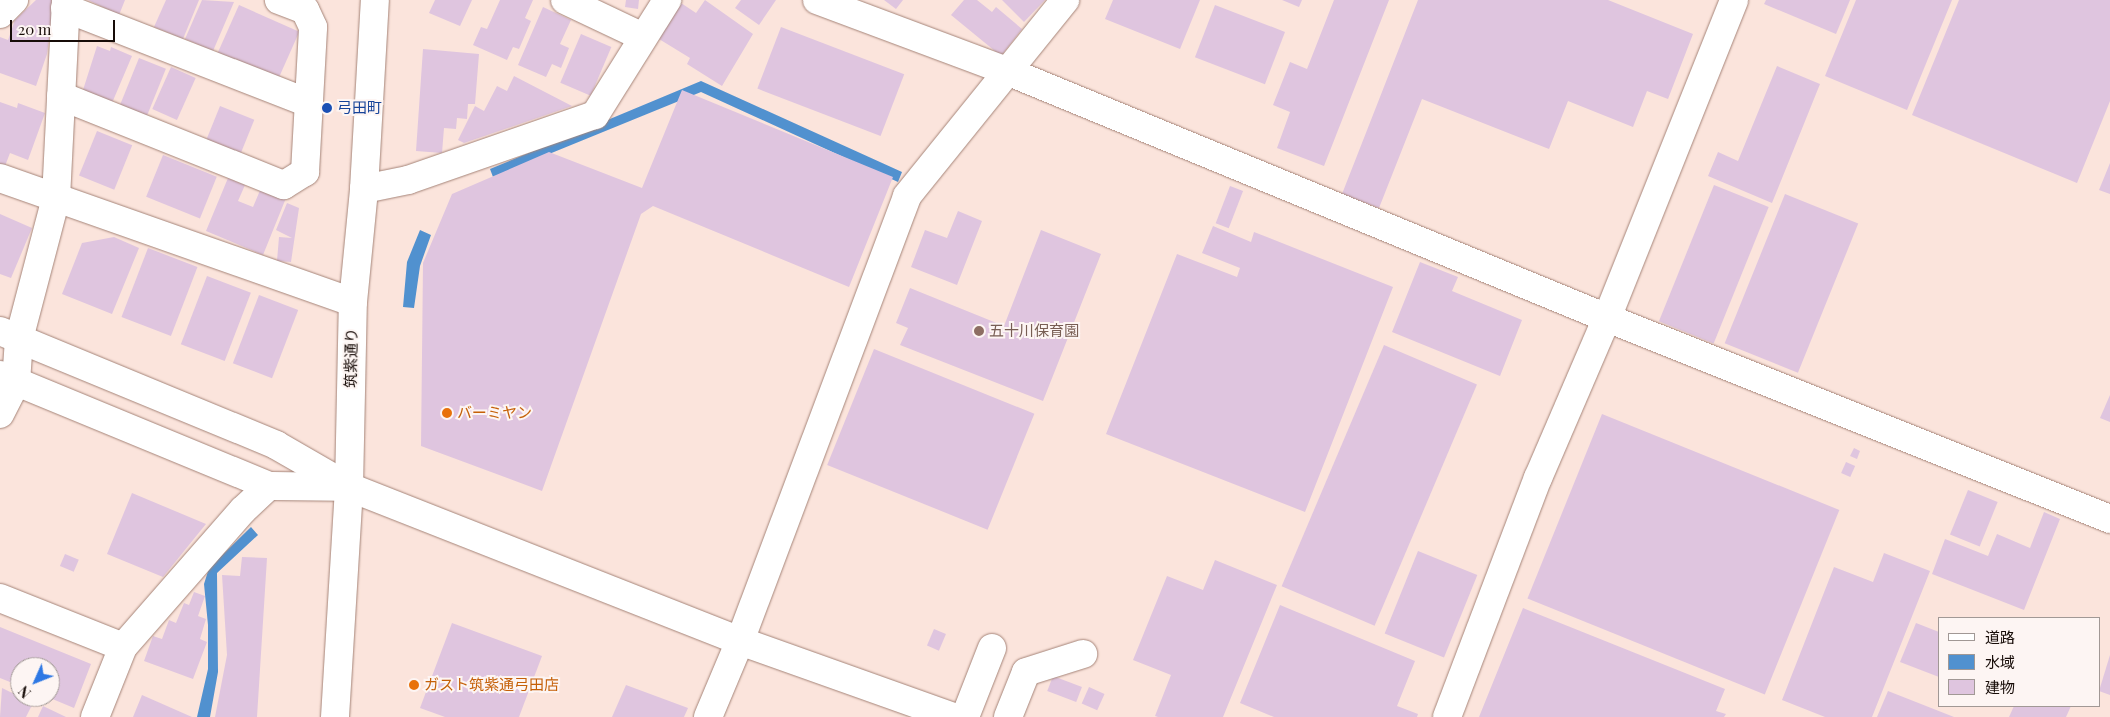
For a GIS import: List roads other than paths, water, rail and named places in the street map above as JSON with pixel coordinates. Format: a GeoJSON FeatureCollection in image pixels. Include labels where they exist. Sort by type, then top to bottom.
{"type":"FeatureCollection","features":[{"type":"Feature","properties":{"kind":"street"},"geometry":{"type":"LineString","coordinates":[[61,96],[284,185],[305,172],[313,27],[305,10],[279,0]]}},
{"type":"Feature","properties":{"kind":"street","name":"筑紫通り"},"geometry":{"type":"LineString","coordinates":[[342,714],[353,302],[364,189],[374,0]]}},
{"type":"Feature","properties":{"kind":"street"},"geometry":{"type":"LineString","coordinates":[[565,0],[643,37]]}},
{"type":"Feature","properties":{"kind":"street"},"geometry":{"type":"LineString","coordinates":[[364,189],[408,180],[595,115],[667,0]]}},
{"type":"Feature","properties":{"kind":"street"},"geometry":{"type":"LineString","coordinates":[[817,0],[1007,72],[1137,137],[1184,156],[1607,318],[2110,519]]}},
{"type":"Feature","properties":{"kind":"street"},"geometry":{"type":"LineString","coordinates":[[708,717],[740,641],[907,196],[1065,0]]}},
{"type":"Feature","properties":{"kind":"street"},"geometry":{"type":"LineString","coordinates":[[1447,717],[1538,478],[1607,318],[1734,0]]}},
{"type":"Feature","properties":{"kind":"street"},"geometry":{"type":"LineString","coordinates":[[0,414],[8,378],[10,335],[56,198],[65,4],[309,103]]}},
{"type":"Feature","properties":{"kind":"street"},"geometry":{"type":"LineString","coordinates":[[0,178],[353,302]]}},
{"type":"Feature","properties":{"kind":"street"},"geometry":{"type":"LineString","coordinates":[[10,335],[276,445],[349,487],[740,641],[954,717]]}},
{"type":"Feature","properties":{"kind":"street"},"geometry":{"type":"LineString","coordinates":[[8,378],[269,486],[349,487]]}},
{"type":"Feature","properties":{"kind":"street"},"geometry":{"type":"LineString","coordinates":[[95,717],[123,647],[243,510],[269,486]]}},
{"type":"Feature","properties":{"kind":"street"},"geometry":{"type":"LineString","coordinates":[[0,598],[123,647]]}},
{"type":"Feature","properties":{"kind":"street"},"geometry":{"type":"LineString","coordinates":[[965,717],[992,648]]}},
{"type":"Feature","properties":{"kind":"street"},"geometry":{"type":"LineString","coordinates":[[1008,717],[1026,672],[1083,654]]}},
{"type":"Feature","properties":{"kind":"water"},"geometry":{"type":"Polygon","coordinates":[[[701,81],[902,172],[898,182],[701,92],[493,177],[490,169],[701,81]]]}},
{"type":"Feature","properties":{"kind":"water"},"geometry":{"type":"Polygon","coordinates":[[[420,230],[431,235],[420,266],[414,308],[403,307],[407,262],[420,230]]]}},
{"type":"Feature","properties":{"kind":"water"},"geometry":{"type":"Polygon","coordinates":[[[251,527],[258,535],[217,573],[218,672],[210,717],[197,717],[208,669],[208,625],[204,584],[209,568],[251,527]]]}},
{"type":"Feature","properties":{"kind":"place","name":"弓田町"},"geometry":{"type":"Point","coordinates":[327,108]}},
{"type":"Feature","properties":{"kind":"place","name":"五十川保育園"},"geometry":{"type":"Point","coordinates":[979,331]}},
{"type":"Feature","properties":{"kind":"place","name":"バーミヤン"},"geometry":{"type":"Point","coordinates":[447,413]}},
{"type":"Feature","properties":{"kind":"place","name":"ガスト筑紫通弓田店"},"geometry":{"type":"Point","coordinates":[414,685]}}]}
